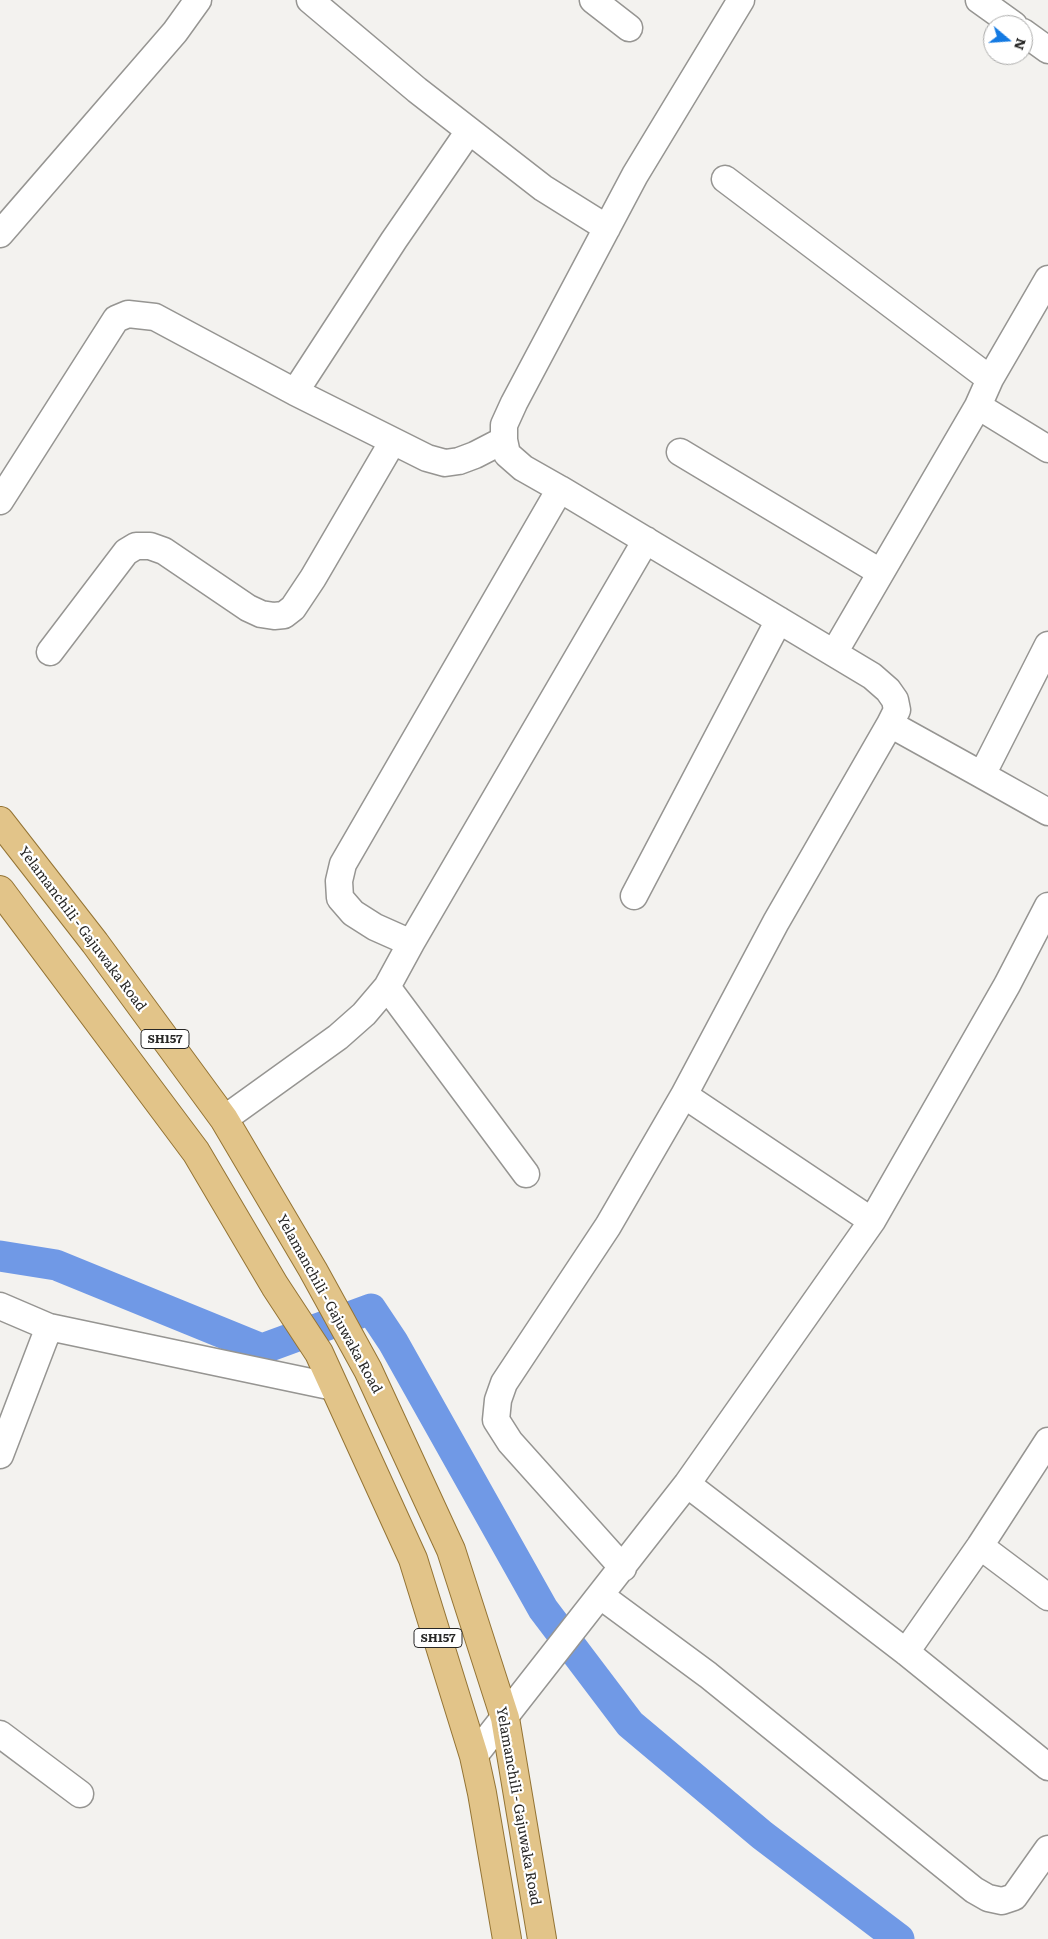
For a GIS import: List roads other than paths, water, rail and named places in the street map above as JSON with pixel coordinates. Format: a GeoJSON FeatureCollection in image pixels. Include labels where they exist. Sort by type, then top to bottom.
{"type":"FeatureCollection","features":[{"type":"Feature","properties":{"kind":"main road","name":"Yelamanchili - Gajuwaka Road"},"geometry":{"type":"LineString","coordinates":[[0,821],[95,943],[224,1120],[313,1270],[368,1370],[450,1550],[505,1718],[542,1939]]}},
{"type":"Feature","properties":{"kind":"main road","name":"SH157"},"geometry":{"type":"LineString","coordinates":[[0,890],[196,1152],[275,1286],[318,1354],[334,1387],[413,1559],[474,1756],[507,1939]]}},
{"type":"Feature","properties":{"kind":"main road"},"geometry":{"type":"LineString","coordinates":[[221,1195],[254,1170]]}},
{"type":"Feature","properties":{"kind":"street"},"geometry":{"type":"LineString","coordinates":[[0,234],[175,32],[198,0]]}},
{"type":"Feature","properties":{"kind":"street"},"geometry":{"type":"LineString","coordinates":[[310,0],[418,90],[543,188],[607,228]]}},
{"type":"Feature","properties":{"kind":"street"},"geometry":{"type":"LineString","coordinates":[[594,0],[629,28]]}},
{"type":"Feature","properties":{"kind":"street"},"geometry":{"type":"LineString","coordinates":[[622,1568],[510,1442],[496,1420],[498,1400],[504,1382],[608,1226],[684,1095],[776,922],[897,710],[895,700],[888,690],[872,676],[522,468],[507,454],[504,440],[504,425],[514,403],[640,166],[742,0]]}},
{"type":"Feature","properties":{"kind":"street"},"geometry":{"type":"LineString","coordinates":[[979,0],[1000,15]]}},
{"type":"Feature","properties":{"kind":"street"},"geometry":{"type":"LineString","coordinates":[[1033,39],[1048,50]]}},
{"type":"Feature","properties":{"kind":"street"},"geometry":{"type":"LineString","coordinates":[[295,392],[394,240],[469,131]]}},
{"type":"Feature","properties":{"kind":"street"},"geometry":{"type":"LineString","coordinates":[[725,179],[990,380]]}},
{"type":"Feature","properties":{"kind":"street"},"geometry":{"type":"LineString","coordinates":[[834,653],[978,406],[990,380],[1048,279]]}},
{"type":"Feature","properties":{"kind":"street"},"geometry":{"type":"LineString","coordinates":[[0,501],[116,319],[128,314],[155,317],[295,392],[427,458],[444,463],[459,461],[475,456],[504,440]]}},
{"type":"Feature","properties":{"kind":"street"},"geometry":{"type":"LineString","coordinates":[[978,406],[1048,449]]}},
{"type":"Feature","properties":{"kind":"street"},"geometry":{"type":"LineString","coordinates":[[50,652],[126,552],[136,546],[150,546],[164,551],[248,608],[267,615],[284,615],[293,608],[313,578],[393,441]]}},
{"type":"Feature","properties":{"kind":"street"},"geometry":{"type":"LineString","coordinates":[[680,452],[880,572]]}},
{"type":"Feature","properties":{"kind":"street"},"geometry":{"type":"LineString","coordinates":[[411,943],[375,927],[353,913],[340,898],[338,881],[343,864],[560,489]]}},
{"type":"Feature","properties":{"kind":"street"},"geometry":{"type":"LineString","coordinates":[[224,1120],[338,1037],[364,1014],[387,987],[646,540]]}},
{"type":"Feature","properties":{"kind":"street"},"geometry":{"type":"LineString","coordinates":[[634,896],[779,620]]}},
{"type":"Feature","properties":{"kind":"street"},"geometry":{"type":"LineString","coordinates":[[982,775],[1048,645]]}},
{"type":"Feature","properties":{"kind":"street"},"geometry":{"type":"LineString","coordinates":[[890,724],[1048,812]]}},
{"type":"Feature","properties":{"kind":"street"},"geometry":{"type":"LineString","coordinates":[[474,1756],[688,1484],[872,1221],[1007,985],[1048,906]]}},
{"type":"Feature","properties":{"kind":"street"},"geometry":{"type":"LineString","coordinates":[[387,987],[526,1174]]}},
{"type":"Feature","properties":{"kind":"street"},"geometry":{"type":"LineString","coordinates":[[684,1095],[872,1221]]}},
{"type":"Feature","properties":{"kind":"street"},"geometry":{"type":"LineString","coordinates":[[0,1306],[49,1327],[334,1387]]}},
{"type":"Feature","properties":{"kind":"street"},"geometry":{"type":"LineString","coordinates":[[0,1455],[49,1327]]}},
{"type":"Feature","properties":{"kind":"street"},"geometry":{"type":"LineString","coordinates":[[906,1652],[1046,1450]]}},
{"type":"Feature","properties":{"kind":"street"},"geometry":{"type":"LineString","coordinates":[[688,1484],[906,1652],[1048,1767]]}},
{"type":"Feature","properties":{"kind":"street"},"geometry":{"type":"LineString","coordinates":[[980,1546],[1048,1597]]}},
{"type":"Feature","properties":{"kind":"street"},"geometry":{"type":"LineString","coordinates":[[601,1596],[708,1675],[974,1890],[988,1898],[1002,1901],[1014,1897],[1048,1849]]}},
{"type":"Feature","properties":{"kind":"street"},"geometry":{"type":"LineString","coordinates":[[0,1734],[80,1794]]}},
{"type":"Feature","properties":{"kind":"waterway"},"geometry":{"type":"LineString","coordinates":[[0,1256],[56,1265],[262,1349],[371,1309],[393,1342],[543,1609],[630,1724],[762,1835],[899,1939]]}}]}
